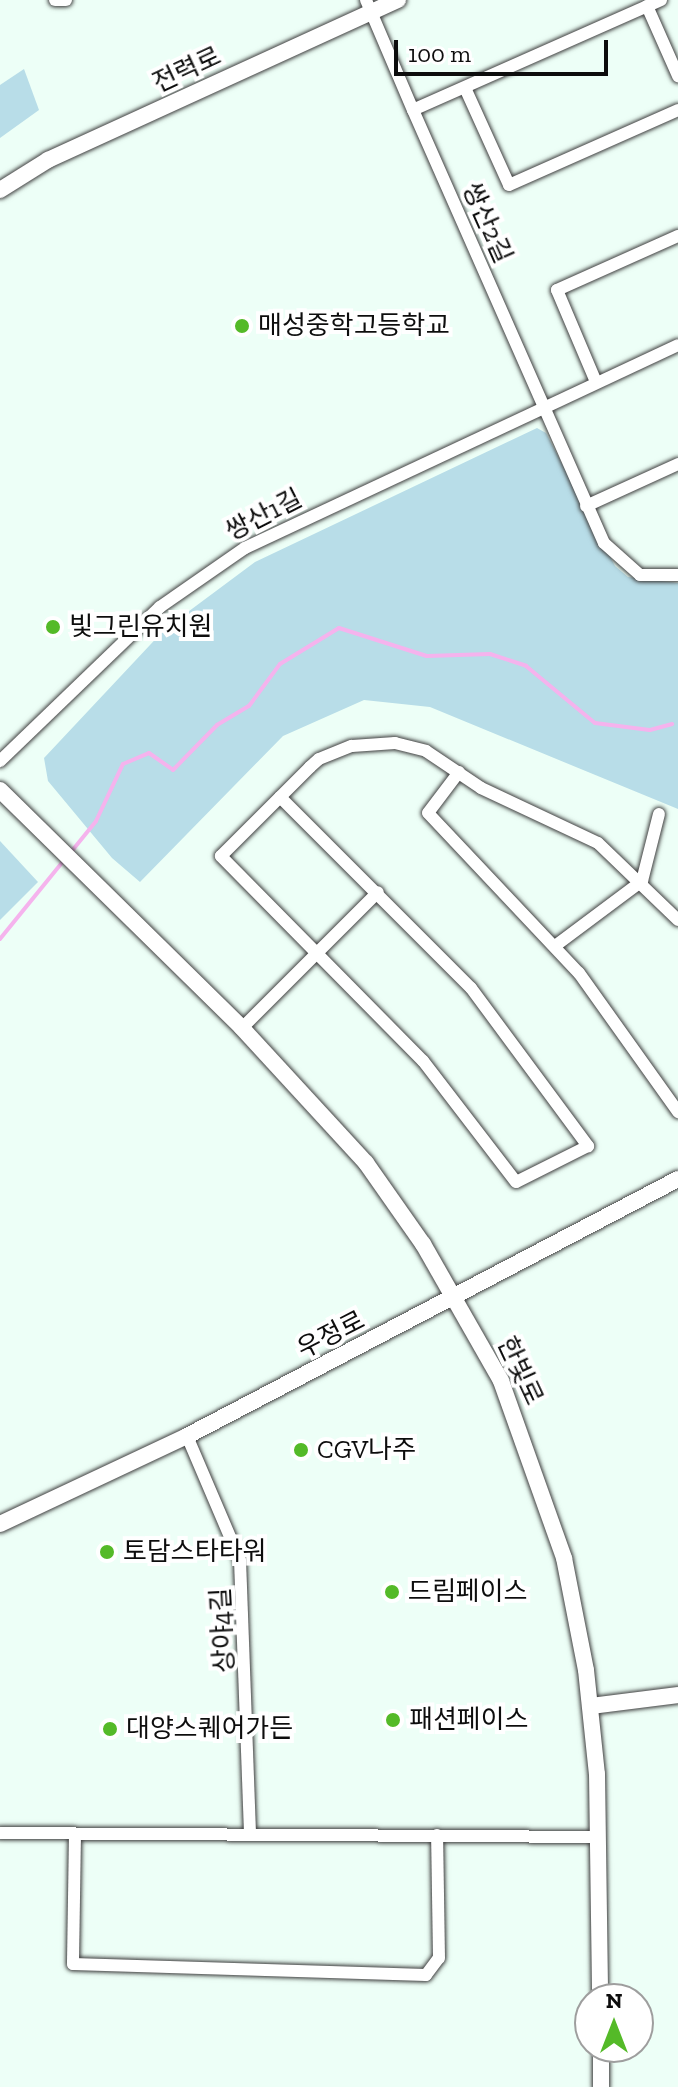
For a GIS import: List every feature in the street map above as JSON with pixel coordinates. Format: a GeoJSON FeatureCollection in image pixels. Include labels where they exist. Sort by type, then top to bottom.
{"type":"FeatureCollection","features":[{"type":"Feature","properties":{"kind":"street"},"geometry":{"type":"LineString","coordinates":[[55,0],[66,0]]}},
{"type":"Feature","properties":{"kind":"street","name":"전력로"},"geometry":{"type":"LineString","coordinates":[[0,190],[48,160],[369,6],[398,0]]}},
{"type":"Feature","properties":{"kind":"street"},"geometry":{"type":"LineString","coordinates":[[413,110],[466,90],[661,0]]}},
{"type":"Feature","properties":{"kind":"street","name":"쌍산2길"},"geometry":{"type":"LineString","coordinates":[[369,6],[586,506],[622,564],[657,579],[678,575]]}},
{"type":"Feature","properties":{"kind":"street"},"geometry":{"type":"LineString","coordinates":[[647,6],[678,76]]}},
{"type":"Feature","properties":{"kind":"street","name":"쌍산2길"},"geometry":{"type":"LineString","coordinates":[[466,90],[509,185],[678,110]]}},
{"type":"Feature","properties":{"kind":"street"},"geometry":{"type":"LineString","coordinates":[[596,382],[557,290],[678,236]]}},
{"type":"Feature","properties":{"kind":"street","name":"쌍산1길"},"geometry":{"type":"LineString","coordinates":[[0,761],[130,635],[215,566],[541,407],[678,345]]}},
{"type":"Feature","properties":{"kind":"street"},"geometry":{"type":"LineString","coordinates":[[586,506],[678,464]]}},
{"type":"Feature","properties":{"kind":"street"},"geometry":{"type":"LineString","coordinates":[[280,797],[378,892],[503,1024],[588,1146],[516,1182],[423,1061],[319,952],[221,856],[280,797],[319,759],[372,743],[409,745],[598,843],[642,881],[678,920]]}},
{"type":"Feature","properties":{"kind":"street"},"geometry":{"type":"LineString","coordinates":[[459,772],[428,813],[555,946],[678,1112]]}},
{"type":"Feature","properties":{"kind":"street","name":"한빛로"},"geometry":{"type":"LineString","coordinates":[[0,790],[242,1028],[366,1163],[455,1298],[533,1459],[564,1558],[591,1706],[598,1837],[600,1983]]}},
{"type":"Feature","properties":{"kind":"street"},"geometry":{"type":"LineString","coordinates":[[555,946],[642,881],[659,814]]}},
{"type":"Feature","properties":{"kind":"street"},"geometry":{"type":"LineString","coordinates":[[242,1028],[378,892]]}},
{"type":"Feature","properties":{"kind":"street","name":"우정로"},"geometry":{"type":"LineString","coordinates":[[0,1524],[187,1436],[678,1179]]}},
{"type":"Feature","properties":{"kind":"street","name":"상야4길"},"geometry":{"type":"LineString","coordinates":[[187,1436],[240,1560],[250,1834]]}},
{"type":"Feature","properties":{"kind":"street"},"geometry":{"type":"LineString","coordinates":[[591,1706],[678,1695]]}},
{"type":"Feature","properties":{"kind":"street"},"geometry":{"type":"LineString","coordinates":[[0,1833],[598,1837]]}},
{"type":"Feature","properties":{"kind":"street"},"geometry":{"type":"LineString","coordinates":[[75,1834],[73,1964],[426,1975],[439,1958],[437,1835]]}},
{"type":"Feature","properties":{"kind":"street"},"geometry":{"type":"LineString","coordinates":[[601,2063],[601,2087]]}},
{"type":"Feature","properties":{"kind":"shaded area"},"geometry":{"type":"Polygon","coordinates":[[[24,69],[39,110],[0,138],[0,85],[24,69]]]}},
{"type":"Feature","properties":{"kind":"shaded area"},"geometry":{"type":"Polygon","coordinates":[[[537,428],[546,433],[615,566],[628,577],[678,583],[678,809],[430,707],[364,700],[283,736],[140,882],[112,858],[48,781],[44,758],[165,629],[255,562],[537,428]]]}},
{"type":"Feature","properties":{"kind":"shaded area"},"geometry":{"type":"Polygon","coordinates":[[[0,841],[38,882],[0,920],[0,841]]]}},
{"type":"Feature","properties":{"kind":"waterway"},"geometry":{"type":"LineString","coordinates":[[71,852],[96,821],[123,764],[149,753],[173,770],[217,725],[249,706],[280,664],[339,628],[427,656],[490,654],[526,666],[595,723],[650,730],[672,724]]}},
{"type":"Feature","properties":{"kind":"waterway"},"geometry":{"type":"LineString","coordinates":[[0,939],[65,859]]}},
{"type":"Feature","properties":{"kind":"place","name":"매성중학고등학교"},"geometry":{"type":"Point","coordinates":[242,326]}},
{"type":"Feature","properties":{"kind":"place","name":"빛그린유치원"},"geometry":{"type":"Point","coordinates":[53,627]}},
{"type":"Feature","properties":{"kind":"place","name":"CGV나주"},"geometry":{"type":"Point","coordinates":[301,1450]}},
{"type":"Feature","properties":{"kind":"place","name":"토담스타타워"},"geometry":{"type":"Point","coordinates":[107,1552]}},
{"type":"Feature","properties":{"kind":"place","name":"드림페이스"},"geometry":{"type":"Point","coordinates":[392,1592]}},
{"type":"Feature","properties":{"kind":"place","name":"패션페이스"},"geometry":{"type":"Point","coordinates":[393,1720]}},
{"type":"Feature","properties":{"kind":"place","name":"대양스퀘어가든"},"geometry":{"type":"Point","coordinates":[110,1729]}}]}
